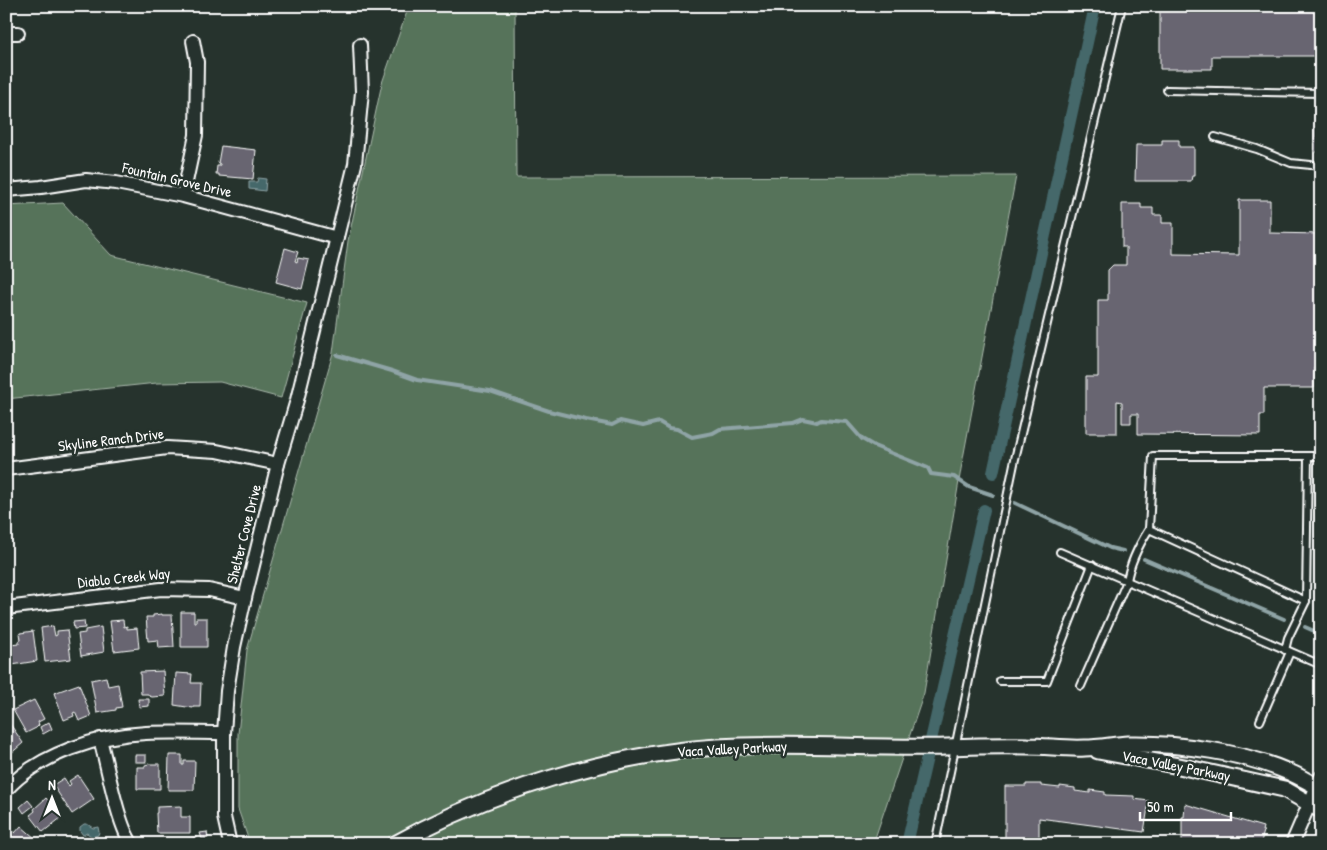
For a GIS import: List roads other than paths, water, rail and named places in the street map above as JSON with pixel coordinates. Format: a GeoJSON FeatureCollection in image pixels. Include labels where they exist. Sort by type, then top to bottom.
{"type":"FeatureCollection","features":[{"type":"Feature","properties":{"kind":"street"},"geometry":{"type":"LineString","coordinates":[[183,196],[196,135],[197,62],[193,41]]}},
{"type":"Feature","properties":{"kind":"street","name":"Shelter Cove Drive"},"geometry":{"type":"LineString","coordinates":[[230,844],[224,817],[226,691],[245,598],[278,464],[297,400],[355,164],[362,92],[360,45]]}},
{"type":"Feature","properties":{"kind":"street","name":"Fountain Grove Drive"},"geometry":{"type":"LineString","coordinates":[[6,190],[86,180],[116,183],[183,196],[337,238]]}},
{"type":"Feature","properties":{"kind":"street","name":"Skyline Ranch Drive"},"geometry":{"type":"LineString","coordinates":[[6,469],[167,448],[216,451],[278,464]]}},
{"type":"Feature","properties":{"kind":"street","name":"Diablo Creek Way"},"geometry":{"type":"LineString","coordinates":[[6,608],[161,589],[209,590],[245,598]]}},
{"type":"Feature","properties":{"kind":"street"},"geometry":{"type":"LineString","coordinates":[[6,790],[15,780],[41,763],[63,752],[100,739],[145,733],[224,733]]}},
{"type":"Feature","properties":{"kind":"street"},"geometry":{"type":"LineString","coordinates":[[100,739],[119,812],[128,839],[132,844]]}},
{"type":"Feature","properties":{"kind":"street","name":"Vaca Valley Parkway"},"geometry":{"type":"LineString","coordinates":[[395,844],[428,825],[506,794],[580,771],[658,754],[715,747],[775,745],[1084,748],[1127,744],[1169,746],[1255,760],[1319,784]]}},
{"type":"Feature","properties":{"kind":"street","name":"Vaca Valley Parkway"},"geometry":{"type":"LineString","coordinates":[[1084,748],[1284,789],[1315,806]]}},
{"type":"Feature","properties":{"kind":"street"},"geometry":{"type":"LineString","coordinates":[[1292,844],[1315,806],[1319,784]]}},
{"type":"Feature","properties":{"kind":"lane"},"geometry":{"type":"LineString","coordinates":[[936,844],[948,788],[951,747],[1015,459],[1122,6]]}},
{"type":"Feature","properties":{"kind":"lane"},"geometry":{"type":"LineString","coordinates":[[1167,90],[1321,93]]}},
{"type":"Feature","properties":{"kind":"lane"},"geometry":{"type":"LineString","coordinates":[[1215,137],[1257,149],[1291,163],[1321,166]]}},
{"type":"Feature","properties":{"kind":"lane"},"geometry":{"type":"LineString","coordinates":[[1081,686],[1127,581],[1129,571],[1149,529],[1152,456],[1321,456]]}},
{"type":"Feature","properties":{"kind":"lane"},"geometry":{"type":"LineString","coordinates":[[1260,721],[1287,651],[1288,638],[1306,601],[1308,456]]}},
{"type":"Feature","properties":{"kind":"lane"},"geometry":{"type":"LineString","coordinates":[[1149,529],[1306,601]]}},
{"type":"Feature","properties":{"kind":"lane"},"geometry":{"type":"LineString","coordinates":[[1060,552],[1321,665]]}},
{"type":"Feature","properties":{"kind":"lane"},"geometry":{"type":"LineString","coordinates":[[1000,681],[1047,681],[1092,565]]}},
{"type":"Feature","properties":{"kind":"water"},"geometry":{"type":"Polygon","coordinates":[[[258,178],[266,179],[265,191],[249,189],[249,182],[257,182],[258,178]]]}},
{"type":"Feature","properties":{"kind":"water"},"geometry":{"type":"Polygon","coordinates":[[[87,824],[93,828],[98,827],[98,835],[92,837],[87,833],[83,835],[80,827],[87,824]]]}},
{"type":"Feature","properties":{"kind":"waterway"},"geometry":{"type":"LineString","coordinates":[[993,473],[1095,6]]}},
{"type":"Feature","properties":{"kind":"waterway"},"geometry":{"type":"LineString","coordinates":[[337,355],[417,380],[490,391],[549,411],[586,420],[612,425],[620,421],[643,426],[659,422],[692,437],[713,433],[720,429],[793,423],[803,419],[817,422],[821,420],[847,422],[862,439],[874,446],[928,468],[931,474],[954,477],[969,487],[993,495]]}},
{"type":"Feature","properties":{"kind":"waterway"},"geometry":{"type":"LineString","coordinates":[[1015,503],[1110,548],[1123,551]]}},
{"type":"Feature","properties":{"kind":"waterway"},"geometry":{"type":"LineString","coordinates":[[907,844],[984,510]]}},
{"type":"Feature","properties":{"kind":"waterway"},"geometry":{"type":"LineString","coordinates":[[1144,559],[1284,619]]}},
{"type":"Feature","properties":{"kind":"waterway"},"geometry":{"type":"LineString","coordinates":[[1305,627],[1321,634]]}}]}
